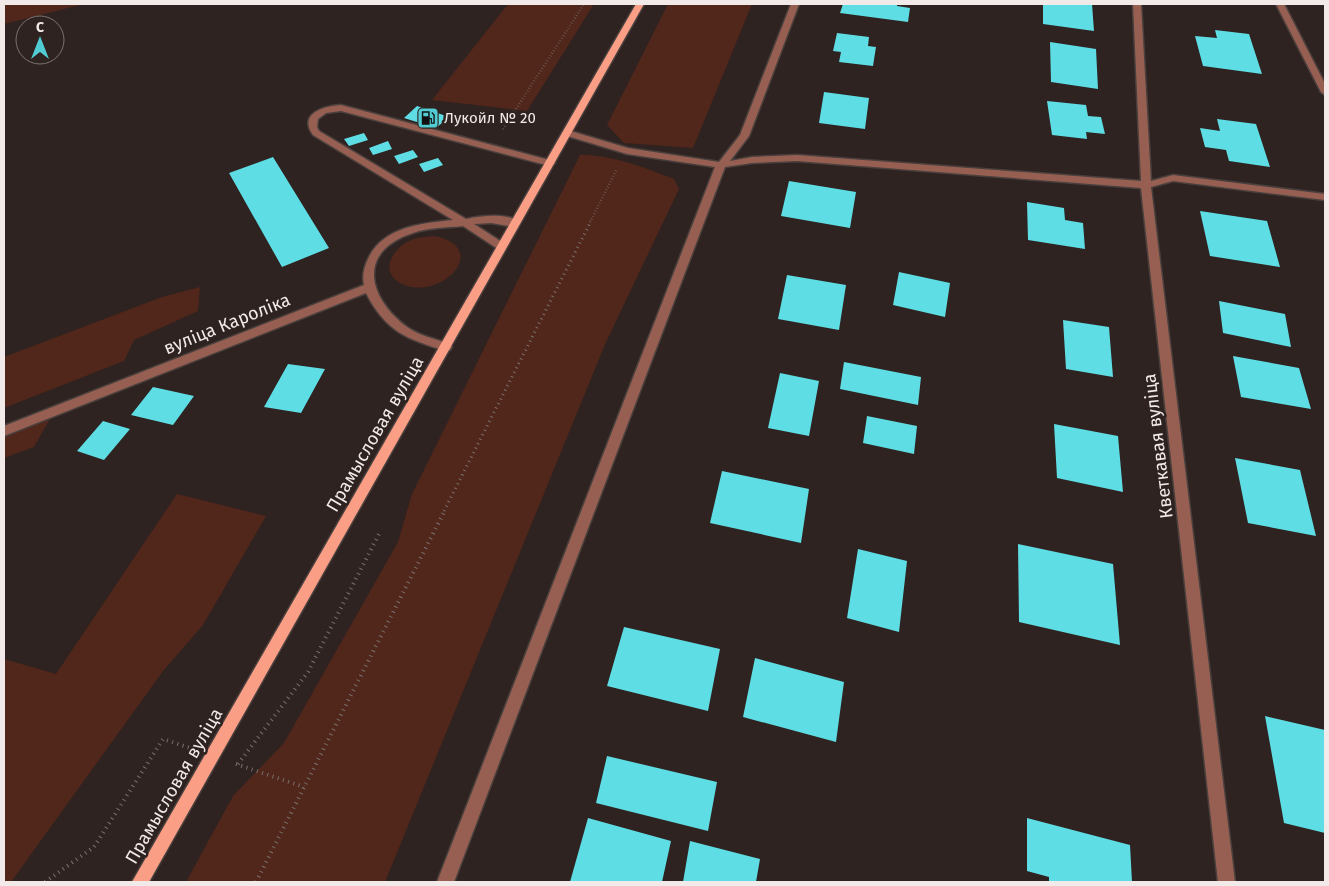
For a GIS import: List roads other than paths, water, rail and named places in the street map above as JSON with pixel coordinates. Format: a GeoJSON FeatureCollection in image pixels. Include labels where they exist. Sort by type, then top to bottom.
{"type":"FeatureCollection","features":[{"type":"Feature","properties":{"kind":"main road","name":"Прамысловая вуліца"},"geometry":{"type":"LineString","coordinates":[[140,882],[446,348],[501,247],[640,4]]}},
{"type":"Feature","properties":{"kind":"street"},"geometry":{"type":"LineString","coordinates":[[445,882],[721,165],[744,136],[795,4]]}},
{"type":"Feature","properties":{"kind":"street","name":"Кветкавая вуліца"},"geometry":{"type":"LineString","coordinates":[[1137,4],[1146,185],[1227,882]]}},
{"type":"Feature","properties":{"kind":"street"},"geometry":{"type":"LineString","coordinates":[[1280,4],[1325,92]]}},
{"type":"Feature","properties":{"kind":"street"},"geometry":{"type":"LineString","coordinates":[[501,247],[464,222],[316,133],[312,128],[312,122],[316,116],[327,109],[341,108],[550,163]]}},
{"type":"Feature","properties":{"kind":"street"},"geometry":{"type":"LineString","coordinates":[[567,133],[627,151],[721,165],[752,160],[797,158],[1146,185],[1173,178],[1325,197]]}},
{"type":"Feature","properties":{"kind":"street"},"geometry":{"type":"LineString","coordinates":[[446,348],[405,332],[386,316],[368,288],[369,265],[379,249],[392,238],[416,228],[487,218],[515,223]]}},
{"type":"Feature","properties":{"kind":"street","name":"вуліца Кароліка"},"geometry":{"type":"LineString","coordinates":[[4,432],[368,288]]}},
{"type":"Feature","properties":{"kind":"place","name":"Лукойл № 20"},"geometry":{"type":"Point","coordinates":[428,118]}}]}
